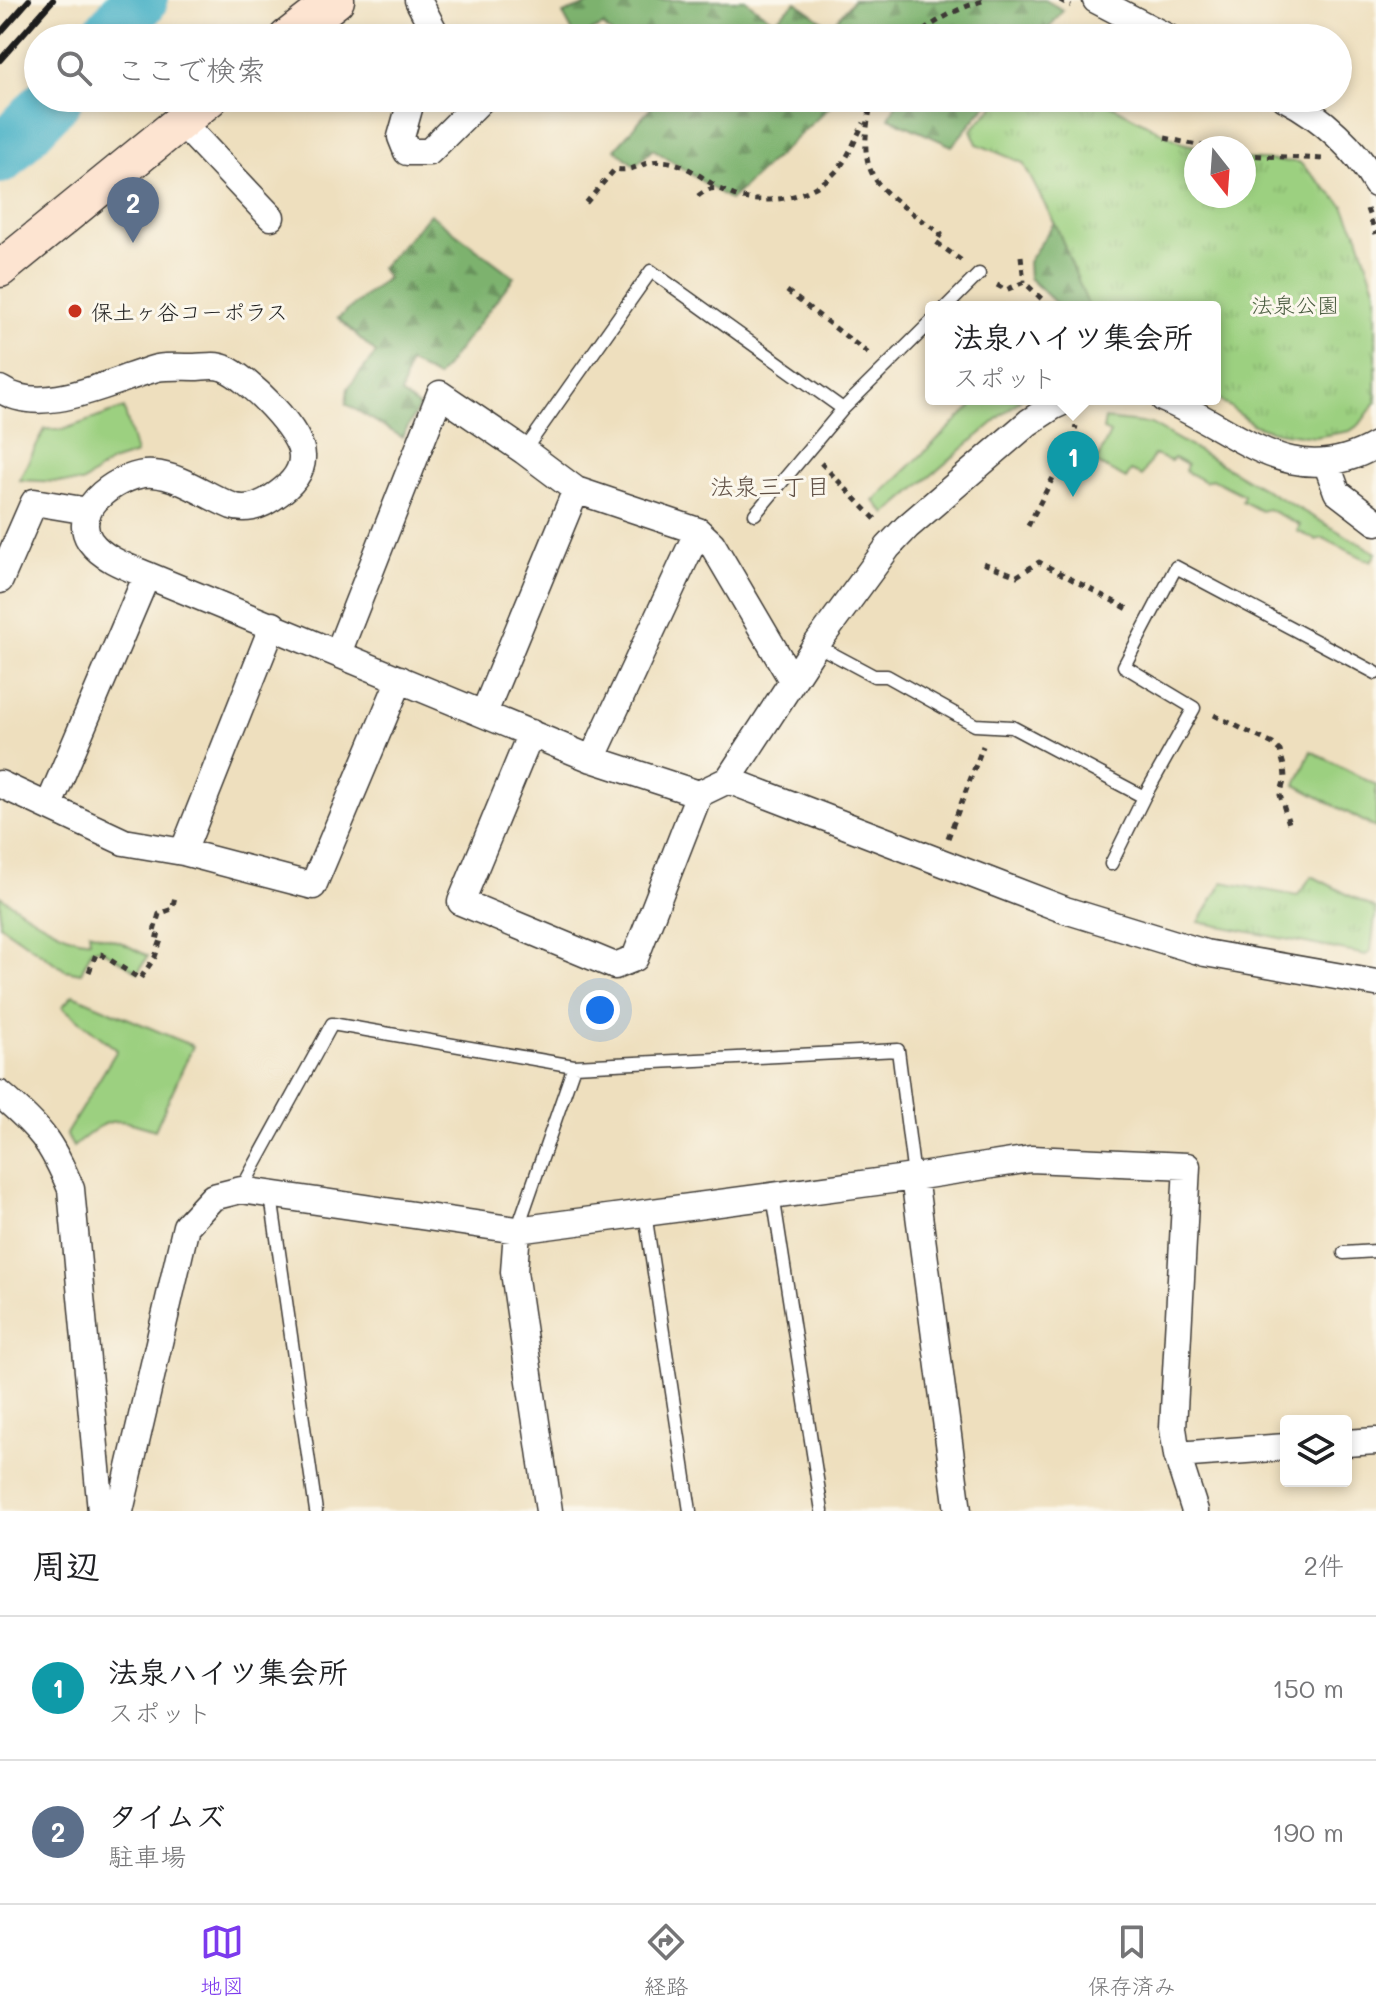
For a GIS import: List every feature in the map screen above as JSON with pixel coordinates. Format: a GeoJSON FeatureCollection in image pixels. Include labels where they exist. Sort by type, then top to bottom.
{"type":"FeatureCollection","features":[{"type":"Feature","properties":{"kind":"street"},"geometry":{"type":"LineString","coordinates":[[305,24],[336,0]]}},
{"type":"Feature","properties":{"kind":"street"},"geometry":{"type":"LineString","coordinates":[[418,0],[430,24]]}},
{"type":"Feature","properties":{"kind":"street"},"geometry":{"type":"LineString","coordinates":[[1096,0],[1142,24]]}},
{"type":"Feature","properties":{"kind":"street"},"geometry":{"type":"LineString","coordinates":[[0,269],[193,112]]}},
{"type":"Feature","properties":{"kind":"street"},"geometry":{"type":"LineString","coordinates":[[408,112],[401,137],[407,152],[429,152],[469,112]]}},
{"type":"Feature","properties":{"kind":"street"},"geometry":{"type":"LineString","coordinates":[[1309,112],[1338,136],[1368,170],[1376,184]]}},
{"type":"Feature","properties":{"kind":"street"},"geometry":{"type":"LineString","coordinates":[[181,122],[271,217]]}},
{"type":"Feature","properties":{"kind":"street"},"geometry":{"type":"LineString","coordinates":[[0,389],[10,395],[57,400],[161,367],[221,366],[247,381],[297,438],[303,452],[302,466],[286,489],[251,508],[235,507],[168,476],[150,473],[134,476],[115,483],[99,496],[88,511],[85,528],[89,540],[111,559],[147,575],[592,759],[699,794]]}},
{"type":"Feature","properties":{"kind":"street"},"geometry":{"type":"LineString","coordinates":[[338,653],[440,394],[576,490],[698,531],[712,544],[792,680]]}},
{"type":"Feature","properties":{"kind":"street"},"geometry":{"type":"LineString","coordinates":[[1176,405],[1260,452],[1290,460],[1344,460],[1376,445]]}},
{"type":"Feature","properties":{"kind":"street"},"geometry":{"type":"LineString","coordinates":[[531,733],[461,902],[615,966],[635,958],[699,794],[728,780],[857,586],[907,527],[1029,422],[1073,406]]}},
{"type":"Feature","properties":{"kind":"street"},"geometry":{"type":"LineString","coordinates":[[1326,462],[1337,492],[1376,522]]}},
{"type":"Feature","properties":{"kind":"street"},"geometry":{"type":"LineString","coordinates":[[484,713],[576,490]]}},
{"type":"Feature","properties":{"kind":"street"},"geometry":{"type":"LineString","coordinates":[[0,580],[34,502],[88,511]]}},
{"type":"Feature","properties":{"kind":"street"},"geometry":{"type":"LineString","coordinates":[[592,759],[698,531]]}},
{"type":"Feature","properties":{"kind":"street"},"geometry":{"type":"LineString","coordinates":[[49,805],[147,575]]}},
{"type":"Feature","properties":{"kind":"street"},"geometry":{"type":"LineString","coordinates":[[183,852],[273,625]]}},
{"type":"Feature","properties":{"kind":"street"},"geometry":{"type":"LineString","coordinates":[[0,784],[124,842],[183,852],[313,886],[400,679]]}},
{"type":"Feature","properties":{"kind":"street"},"geometry":{"type":"LineString","coordinates":[[728,780],[1065,910],[1205,953],[1376,983]]}},
{"type":"Feature","properties":{"kind":"street"},"geometry":{"type":"LineString","coordinates":[[0,1094],[35,1124],[55,1152],[71,1189],[101,1511]]}},
{"type":"Feature","properties":{"kind":"street"},"geometry":{"type":"LineString","coordinates":[[120,1511],[186,1226],[213,1197],[241,1190],[517,1230],[1031,1159],[1187,1166],[1173,1428],[1177,1455],[1195,1511]]}},
{"type":"Feature","properties":{"kind":"street"},"geometry":{"type":"LineString","coordinates":[[914,1177],[958,1511]]}},
{"type":"Feature","properties":{"kind":"street"},"geometry":{"type":"LineString","coordinates":[[517,1230],[514,1272],[549,1511]]}},
{"type":"Feature","properties":{"kind":"street"},"geometry":{"type":"LineString","coordinates":[[1352,1443],[1376,1441]]}},
{"type":"Feature","properties":{"kind":"street"},"geometry":{"type":"LineString","coordinates":[[1177,1455],[1280,1447]]}},
{"type":"Feature","properties":{"kind":"lane"},"geometry":{"type":"LineString","coordinates":[[524,451],[651,271],[843,409]]}},
{"type":"Feature","properties":{"kind":"lane"},"geometry":{"type":"LineString","coordinates":[[952,301],[979,274]]}},
{"type":"Feature","properties":{"kind":"lane"},"geometry":{"type":"LineString","coordinates":[[755,514],[843,409],[925,328]]}},
{"type":"Feature","properties":{"kind":"lane"},"geometry":{"type":"LineString","coordinates":[[1111,864],[1194,708],[1124,666],[1176,567],[1376,673]]}},
{"type":"Feature","properties":{"kind":"lane"},"geometry":{"type":"LineString","coordinates":[[816,645],[874,676],[887,676],[975,725],[1012,727],[1144,797]]}},
{"type":"Feature","properties":{"kind":"lane"},"geometry":{"type":"LineString","coordinates":[[241,1190],[332,1024],[574,1066],[898,1050],[914,1177]]}},
{"type":"Feature","properties":{"kind":"lane"},"geometry":{"type":"LineString","coordinates":[[517,1230],[574,1066]]}},
{"type":"Feature","properties":{"kind":"lane"},"geometry":{"type":"LineString","coordinates":[[773,1195],[822,1511]]}},
{"type":"Feature","properties":{"kind":"lane"},"geometry":{"type":"LineString","coordinates":[[271,1196],[316,1511]]}},
{"type":"Feature","properties":{"kind":"lane"},"geometry":{"type":"LineString","coordinates":[[645,1213],[690,1511]]}},
{"type":"Feature","properties":{"kind":"lane"},"geometry":{"type":"LineString","coordinates":[[1344,1253],[1376,1251]]}},
{"type":"Feature","properties":{"kind":"path"},"geometry":{"type":"LineString","coordinates":[[935,24],[950,14],[986,0]]}},
{"type":"Feature","properties":{"kind":"path"},"geometry":{"type":"LineString","coordinates":[[586,203],[615,169],[631,170],[649,162],[664,160],[682,165],[740,198],[775,199],[807,191],[824,183],[842,165],[868,114]]}},
{"type":"Feature","properties":{"kind":"path"},"geometry":{"type":"LineString","coordinates":[[868,114],[866,154],[876,183],[941,234],[936,242],[979,274],[1006,290],[1024,282]]}},
{"type":"Feature","properties":{"kind":"path"},"geometry":{"type":"LineString","coordinates":[[1165,138],[1184,142]]}},
{"type":"Feature","properties":{"kind":"path"},"geometry":{"type":"LineString","coordinates":[[1256,156],[1333,160]]}},
{"type":"Feature","properties":{"kind":"path"},"geometry":{"type":"LineString","coordinates":[[698,196],[707,189],[718,188]]}},
{"type":"Feature","properties":{"kind":"path"},"geometry":{"type":"LineString","coordinates":[[1021,256],[1024,282],[1044,301]]}},
{"type":"Feature","properties":{"kind":"path"},"geometry":{"type":"LineString","coordinates":[[787,291],[886,367]]}},
{"type":"Feature","properties":{"kind":"path"},"geometry":{"type":"LineString","coordinates":[[1028,526],[1073,439],[1073,406]]}},
{"type":"Feature","properties":{"kind":"path"},"geometry":{"type":"LineString","coordinates":[[808,451],[882,525]]}},
{"type":"Feature","properties":{"kind":"path"},"geometry":{"type":"LineString","coordinates":[[983,563],[1017,576],[1039,562],[1149,620]]}},
{"type":"Feature","properties":{"kind":"path"},"geometry":{"type":"LineString","coordinates":[[1194,708],[1273,744],[1280,751],[1285,778],[1280,795],[1290,827]]}},
{"type":"Feature","properties":{"kind":"path"},"geometry":{"type":"LineString","coordinates":[[948,839],[991,726]]}},
{"type":"Feature","properties":{"kind":"path"},"geometry":{"type":"LineString","coordinates":[[89,972],[96,954],[101,954],[140,979],[155,957],[162,937],[153,935],[159,914],[172,909],[176,893]]}},
{"type":"Feature","properties":{"kind":"green space"},"geometry":{"type":"Polygon","coordinates":[[[600,0],[745,0],[774,21],[796,2],[827,24],[568,24],[563,14],[600,0]]]}},
{"type":"Feature","properties":{"kind":"green space"},"geometry":{"type":"Polygon","coordinates":[[[853,0],[1045,0],[1063,10],[1052,24],[833,24],[853,0]]]}},
{"type":"Feature","properties":{"kind":"green space"},"geometry":{"type":"Polygon","coordinates":[[[647,112],[824,112],[730,200],[653,149],[635,166],[615,149],[647,112]]]}},
{"type":"Feature","properties":{"kind":"green space"},"geometry":{"type":"Polygon","coordinates":[[[892,112],[980,112],[952,146],[889,118],[892,112]]]}},
{"type":"Feature","properties":{"kind":"green space","name":"法泉公園"},"geometry":{"type":"Polygon","coordinates":[[[988,112],[1124,112],[1184,143],[1184,208],[1256,208],[1256,160],[1299,162],[1344,206],[1358,235],[1376,291],[1376,402],[1360,424],[1350,431],[1315,437],[1277,432],[1254,425],[1221,400],[1221,301],[1087,301],[1058,230],[1023,163],[977,144],[971,130],[988,112]]]}},
{"type":"Feature","properties":{"kind":"green space"},"geometry":{"type":"Polygon","coordinates":[[[430,214],[514,277],[437,378],[409,362],[401,394],[419,407],[402,437],[346,404],[348,388],[376,353],[338,318],[387,278],[381,268],[430,214]]]}},
{"type":"Feature","properties":{"kind":"green space"},"geometry":{"type":"Polygon","coordinates":[[[1054,223],[1087,301],[1054,301],[1029,278],[1028,262],[1054,223]]]}},
{"type":"Feature","properties":{"kind":"green space"},"geometry":{"type":"Polygon","coordinates":[[[973,405],[1014,405],[886,514],[874,501],[973,405]]]}},
{"type":"Feature","properties":{"kind":"green space"},"geometry":{"type":"Polygon","coordinates":[[[124,408],[136,454],[111,462],[82,483],[19,480],[45,429],[62,430],[124,408]]]}},
{"type":"Feature","properties":{"kind":"green space"},"geometry":{"type":"Polygon","coordinates":[[[1105,419],[1151,424],[1376,553],[1371,562],[1323,538],[1316,540],[1297,531],[1300,525],[1268,509],[1261,511],[1242,501],[1244,495],[1212,479],[1205,482],[1185,471],[1187,465],[1174,458],[1171,461],[1154,455],[1142,476],[1131,471],[1126,479],[1096,463],[1110,433],[1103,430],[1105,419]]]}},
{"type":"Feature","properties":{"kind":"green space"},"geometry":{"type":"Polygon","coordinates":[[[1311,751],[1376,785],[1376,828],[1296,785],[1311,751]]]}},
{"type":"Feature","properties":{"kind":"green space"},"geometry":{"type":"Polygon","coordinates":[[[1312,876],[1376,909],[1371,951],[1366,955],[1199,922],[1223,882],[1297,896],[1312,876]]]}},
{"type":"Feature","properties":{"kind":"green space"},"geometry":{"type":"Polygon","coordinates":[[[0,896],[69,936],[90,940],[89,932],[120,942],[148,956],[138,972],[101,949],[92,949],[81,973],[65,970],[0,925],[0,896]]]}},
{"type":"Feature","properties":{"kind":"green space"},"geometry":{"type":"Polygon","coordinates":[[[73,995],[193,1046],[155,1130],[119,1121],[111,1122],[73,1147],[66,1134],[117,1050],[62,1007],[73,995]]]}},
{"type":"Feature","properties":{"kind":"waterway"},"geometry":{"type":"LineString","coordinates":[[119,24],[140,0]]}},
{"type":"Feature","properties":{"kind":"waterway"},"geometry":{"type":"LineString","coordinates":[[0,156],[42,112]]}},
{"type":"Feature","properties":{"kind":"railway"},"geometry":{"type":"LineString","coordinates":[[0,33],[29,0]]}},
{"type":"Feature","properties":{"kind":"railway"},"geometry":{"type":"LineString","coordinates":[[32,24],[53,0]]}},
{"type":"Feature","properties":{"kind":"railway"},"geometry":{"type":"LineString","coordinates":[[0,60],[24,33]]}},
{"type":"Feature","properties":{"kind":"place","name":"タイムズ"},"geometry":{"type":"Point","coordinates":[133,243]}},
{"type":"Feature","properties":{"kind":"place","name":"保土ヶ谷コーポラス"},"geometry":{"type":"Point","coordinates":[75,311]}},
{"type":"Feature","properties":{"kind":"place","name":"法泉ハイツ集会所"},"geometry":{"type":"Point","coordinates":[1073,497]}},
{"type":"Feature","properties":{"kind":"district","name":"法泉三丁目"},"geometry":{"type":"Point","coordinates":[770,485]}}]}
